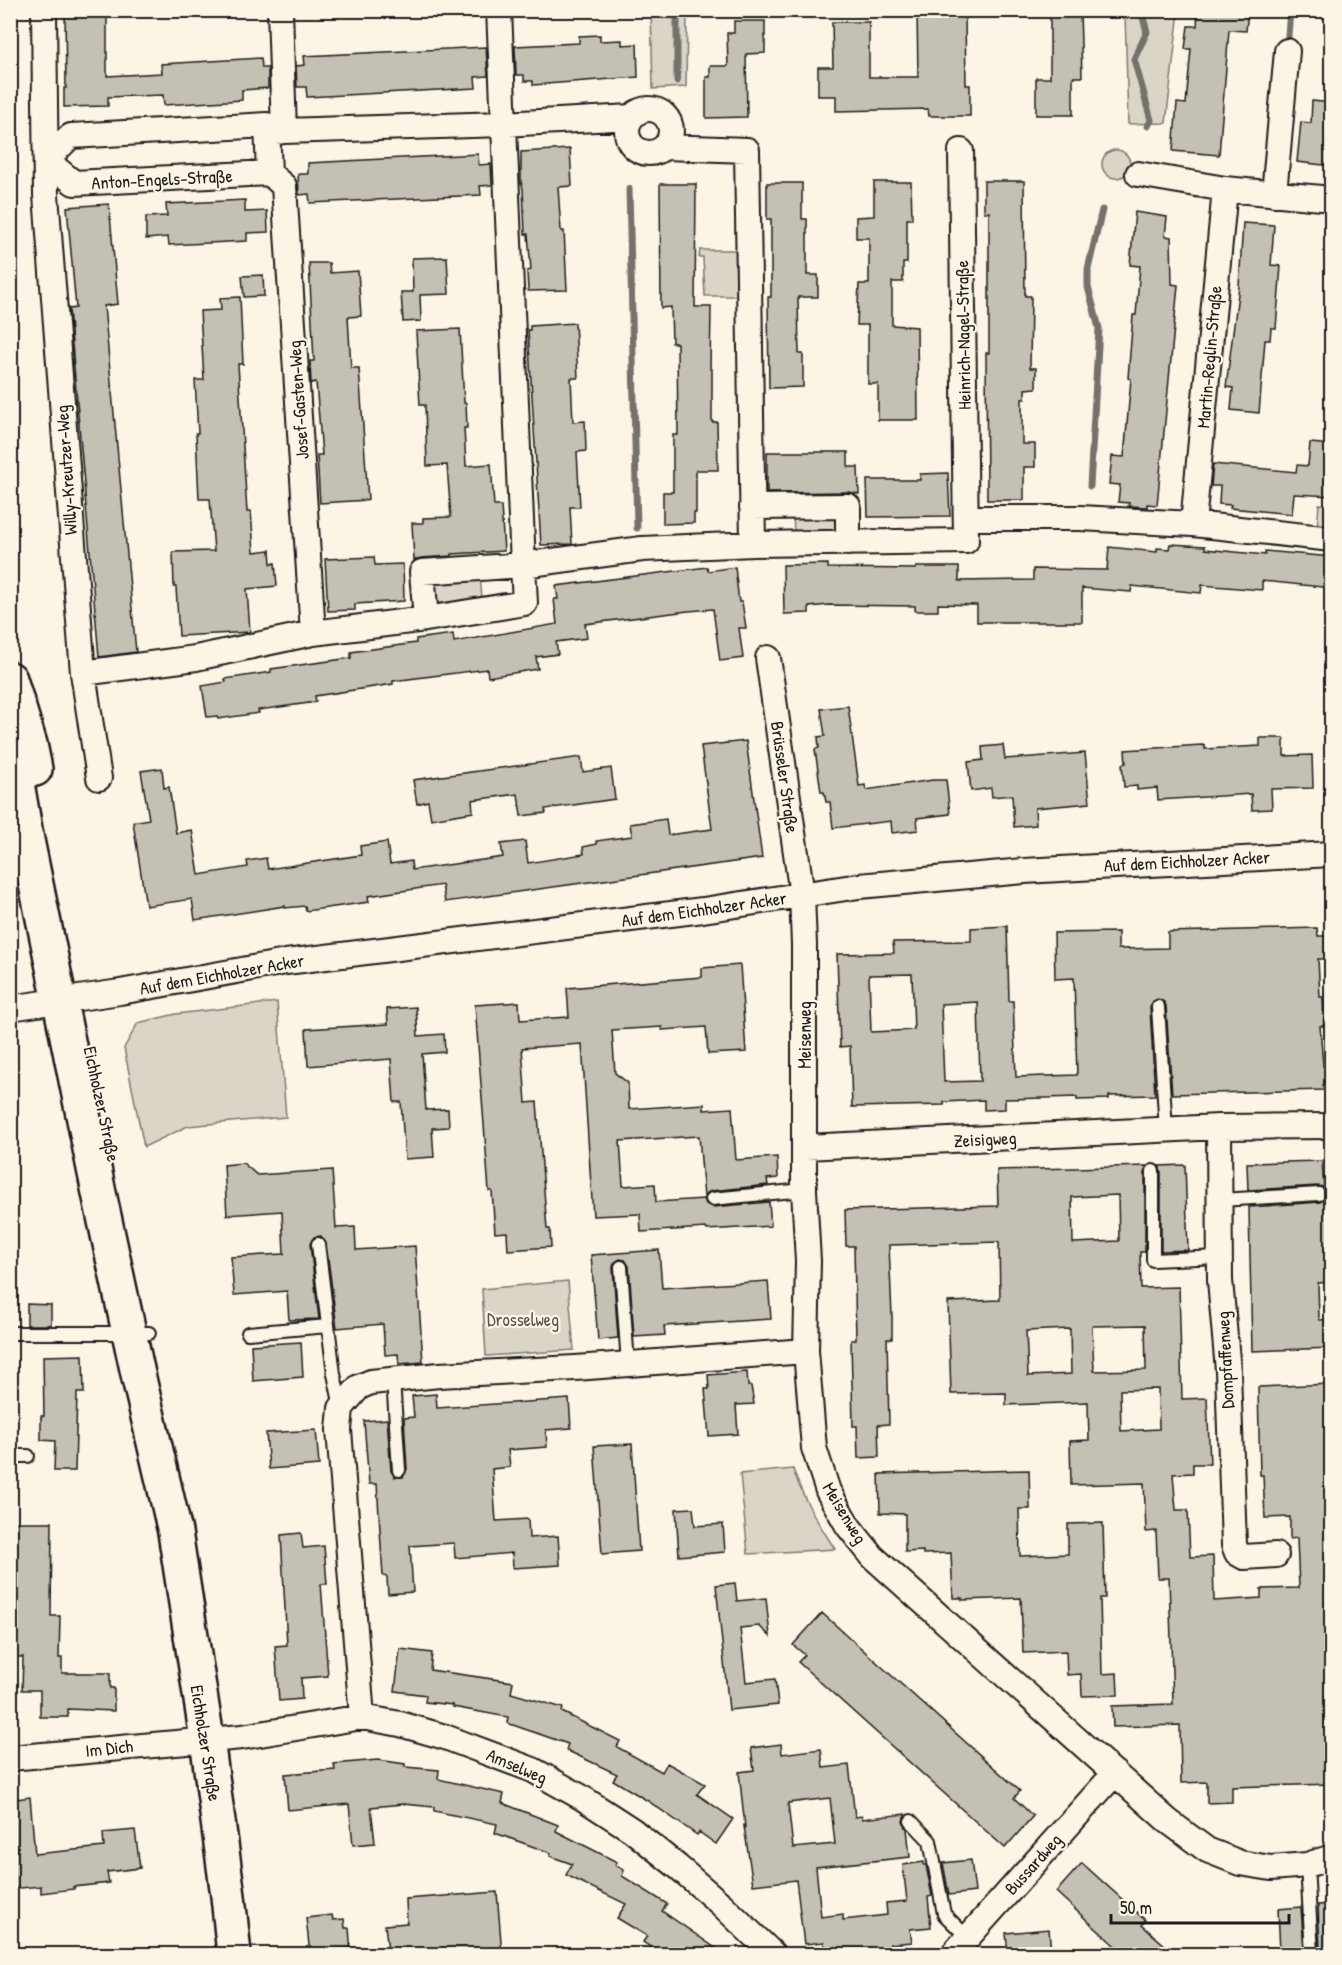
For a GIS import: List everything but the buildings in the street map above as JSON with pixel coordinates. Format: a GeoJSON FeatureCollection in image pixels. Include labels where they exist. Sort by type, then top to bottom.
{"type":"FeatureCollection","features":[{"type":"Feature","properties":{"kind":"main road","name":"Eichholzer Straße"},"geometry":{"type":"LineString","coordinates":[[10,680],[30,744],[70,938],[70,999]]}},
{"type":"Feature","properties":{"kind":"main road","name":"Eichholzer Straße"},"geometry":{"type":"LineString","coordinates":[[10,744],[24,823],[70,999],[139,1333],[175,1532],[207,1739],[234,1954]]}},
{"type":"Feature","properties":{"kind":"street","name":"Willy-Kreutzer-Weg"},"geometry":{"type":"LineString","coordinates":[[44,10],[48,219],[83,673],[99,778]]}},
{"type":"Feature","properties":{"kind":"street"},"geometry":{"type":"LineString","coordinates":[[269,173],[276,132],[280,10]]}},
{"type":"Feature","properties":{"kind":"street"},"geometry":{"type":"LineString","coordinates":[[83,673],[195,658],[313,633],[426,619],[525,603],[499,10]]}},
{"type":"Feature","properties":{"kind":"street"},"geometry":{"type":"LineString","coordinates":[[1274,194],[1287,51]]}},
{"type":"Feature","properties":{"kind":"street"},"geometry":{"type":"LineString","coordinates":[[46,160],[71,136],[267,125],[276,132],[503,124],[632,117],[644,109],[651,109],[665,115],[669,121],[672,130],[665,147],[651,154],[643,153],[630,144],[626,130],[632,117]]}},
{"type":"Feature","properties":{"kind":"street"},"geometry":{"type":"LineString","coordinates":[[426,619],[422,572],[522,565],[642,549],[753,544],[747,150],[665,147]]}},
{"type":"Feature","properties":{"kind":"street","name":"Heinrich-Nagel-Straße"},"geometry":{"type":"LineString","coordinates":[[753,544],[966,541],[961,150]]}},
{"type":"Feature","properties":{"kind":"street","name":"Anton-Engels-Straße"},"geometry":{"type":"LineString","coordinates":[[46,160],[74,183],[269,173]]}},
{"type":"Feature","properties":{"kind":"street","name":"Josef-Gasten-Weg"},"geometry":{"type":"LineString","coordinates":[[269,173],[284,186],[313,633]]}},
{"type":"Feature","properties":{"kind":"street"},"geometry":{"type":"LineString","coordinates":[[1138,174],[1225,189],[1332,200]]}},
{"type":"Feature","properties":{"kind":"street","name":"Martin-Reglin-Straße"},"geometry":{"type":"LineString","coordinates":[[1193,524],[1225,189]]}},
{"type":"Feature","properties":{"kind":"street"},"geometry":{"type":"LineString","coordinates":[[752,507],[848,506],[848,543]]}},
{"type":"Feature","properties":{"kind":"street"},"geometry":{"type":"LineString","coordinates":[[966,519],[1083,518],[1193,524],[1332,539]]}},
{"type":"Feature","properties":{"kind":"street","name":"Brüsseler Straße"},"geometry":{"type":"LineString","coordinates":[[768,658],[802,895]]}},
{"type":"Feature","properties":{"kind":"street","name":"Auf dem Eichholzer Acker"},"geometry":{"type":"LineString","coordinates":[[10,1008],[286,962],[703,910],[859,886],[1024,871],[1332,854]]}},
{"type":"Feature","properties":{"kind":"street","name":"Meisenweg"},"geometry":{"type":"LineString","coordinates":[[802,895],[804,1191],[808,1261],[806,1351],[814,1448],[828,1491],[848,1526],[873,1557],[1168,1821],[1207,1850],[1240,1863],[1271,1868],[1307,1865],[1332,1857]]}},
{"type":"Feature","properties":{"kind":"street","name":"Zeisigweg"},"geometry":{"type":"LineString","coordinates":[[804,1147],[1219,1127],[1332,1126]]}},
{"type":"Feature","properties":{"kind":"street","name":"Dompfaffenweg"},"geometry":{"type":"LineString","coordinates":[[1219,1127],[1219,1257],[1228,1371],[1234,1545],[1237,1553],[1244,1557],[1276,1555]]}},
{"type":"Feature","properties":{"kind":"street"},"geometry":{"type":"LineString","coordinates":[[362,1717],[339,1430],[341,1408],[359,1387],[371,1382],[393,1379],[806,1351]]}},
{"type":"Feature","properties":{"kind":"street","name":"Amselweg"},"geometry":{"type":"LineString","coordinates":[[207,1739],[242,1737],[362,1717],[400,1724],[445,1737],[533,1770],[632,1830],[722,1905],[773,1954]]}},
{"type":"Feature","properties":{"kind":"street","name":"Im Dich"},"geometry":{"type":"LineString","coordinates":[[10,1758],[207,1739]]}},
{"type":"Feature","properties":{"kind":"street","name":"Bussardweg"},"geometry":{"type":"LineString","coordinates":[[961,1946],[1114,1773]]}},
{"type":"Feature","properties":{"kind":"lane"},"geometry":{"type":"LineString","coordinates":[[1158,1007],[1166,1130]]}},
{"type":"Feature","properties":{"kind":"lane"},"geometry":{"type":"LineString","coordinates":[[1152,1171],[1153,1260],[1219,1257]]}},
{"type":"Feature","properties":{"kind":"lane"},"geometry":{"type":"LineString","coordinates":[[712,1199],[804,1191]]}},
{"type":"Feature","properties":{"kind":"lane"},"geometry":{"type":"LineString","coordinates":[[1220,1200],[1319,1194]]}},
{"type":"Feature","properties":{"kind":"lane"},"geometry":{"type":"LineString","coordinates":[[318,1244],[341,1408]]}},
{"type":"Feature","properties":{"kind":"lane"},"geometry":{"type":"LineString","coordinates":[[621,1267],[628,1364]]}},
{"type":"Feature","properties":{"kind":"lane"},"geometry":{"type":"LineString","coordinates":[[248,1333],[328,1326]]}},
{"type":"Feature","properties":{"kind":"lane"},"geometry":{"type":"LineString","coordinates":[[10,1333],[139,1333]]}},
{"type":"Feature","properties":{"kind":"lane"},"geometry":{"type":"LineString","coordinates":[[393,1379],[399,1470]]}},
{"type":"Feature","properties":{"kind":"lane"},"geometry":{"type":"LineString","coordinates":[[10,1456],[28,1456]]}},
{"type":"Feature","properties":{"kind":"lane"},"geometry":{"type":"LineString","coordinates":[[911,1821],[930,1841],[944,1914],[961,1946]]}},
{"type":"Feature","properties":{"kind":"lane"},"geometry":{"type":"LineString","coordinates":[[1307,1865],[1312,1954]]}},
{"type":"Feature","properties":{"kind":"green space"},"geometry":{"type":"Polygon","coordinates":[[[651,11],[687,11],[686,87],[653,89],[651,11]]]}},
{"type":"Feature","properties":{"kind":"green space"},"geometry":{"type":"Polygon","coordinates":[[[1125,11],[1179,11],[1166,123],[1128,124],[1125,11]]]}},
{"type":"Feature","properties":{"kind":"green space"},"geometry":{"type":"Polygon","coordinates":[[[1116,150],[1126,154],[1130,164],[1126,174],[1116,178],[1106,174],[1102,164],[1106,154],[1116,150]]]}},
{"type":"Feature","properties":{"kind":"green space"},"geometry":{"type":"Polygon","coordinates":[[[700,250],[739,250],[739,296],[705,296],[703,257],[699,257],[700,250]]]}},
{"type":"Feature","properties":{"kind":"green space"},"geometry":{"type":"Polygon","coordinates":[[[1319,504],[1331,505],[1331,531],[1317,529],[1319,504]]]}},
{"type":"Feature","properties":{"kind":"green space"},"geometry":{"type":"Polygon","coordinates":[[[842,512],[842,533],[794,534],[793,513],[842,512]]]}},
{"type":"Feature","properties":{"kind":"green space"},"geometry":{"type":"Polygon","coordinates":[[[480,576],[482,599],[432,606],[430,577],[480,576]]]}},
{"type":"Feature","properties":{"kind":"green space"},"geometry":{"type":"Polygon","coordinates":[[[277,1002],[286,1117],[188,1126],[144,1147],[124,1048],[138,1023],[176,1014],[277,1002]]]}},
{"type":"Feature","properties":{"kind":"green space","name":"Drosselweg"},"geometry":{"type":"Polygon","coordinates":[[[568,1281],[574,1350],[486,1356],[482,1289],[568,1281]]]}},
{"type":"Feature","properties":{"kind":"green space"},"geometry":{"type":"Polygon","coordinates":[[[793,1469],[811,1511],[835,1549],[748,1554],[740,1474],[793,1469]]]}},
{"type":"Feature","properties":{"kind":"waterway"},"geometry":{"type":"LineString","coordinates":[[677,10],[677,81]]}},
{"type":"Feature","properties":{"kind":"waterway"},"geometry":{"type":"LineString","coordinates":[[1141,10],[1147,32],[1134,59],[1151,120],[1148,126]]}},
{"type":"Feature","properties":{"kind":"waterway"},"geometry":{"type":"LineString","coordinates":[[1287,48],[1290,10]]}},
{"type":"Feature","properties":{"kind":"waterway"},"geometry":{"type":"LineString","coordinates":[[629,189],[637,528]]}},
{"type":"Feature","properties":{"kind":"waterway"},"geometry":{"type":"LineString","coordinates":[[1090,486],[1099,328],[1088,287],[1088,269],[1102,210]]}}]}
